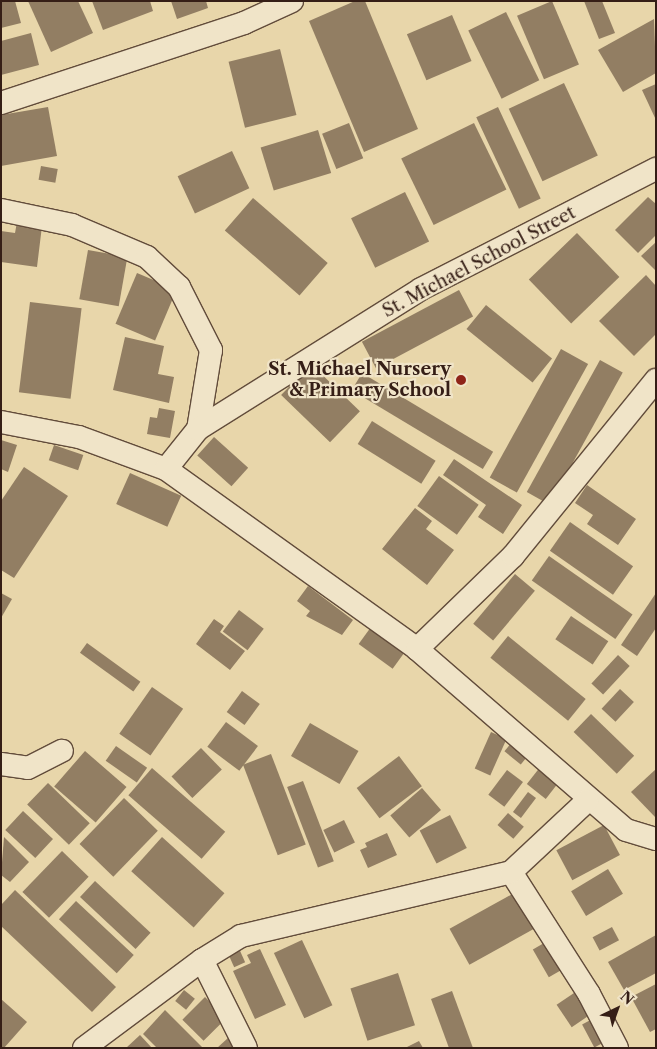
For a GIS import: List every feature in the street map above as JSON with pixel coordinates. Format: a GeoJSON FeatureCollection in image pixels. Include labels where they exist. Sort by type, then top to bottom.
{"type":"FeatureCollection","features":[{"type":"Feature","properties":{"kind":"street"},"geometry":{"type":"LineString","coordinates":[[1,103],[244,23],[292,1]]}},
{"type":"Feature","properties":{"kind":"street","name":"St. Michael School Street"},"geometry":{"type":"LineString","coordinates":[[166,470],[198,429],[420,289],[656,169]]}},
{"type":"Feature","properties":{"kind":"street"},"geometry":{"type":"LineString","coordinates":[[1,210],[72,225],[139,254],[179,287],[211,350],[198,429]]}},
{"type":"Feature","properties":{"kind":"street"},"geometry":{"type":"LineString","coordinates":[[417,650],[513,556],[656,380]]}},
{"type":"Feature","properties":{"kind":"street"},"geometry":{"type":"LineString","coordinates":[[1,422],[78,438],[166,470],[417,650],[587,801],[626,830],[656,839]]}},
{"type":"Feature","properties":{"kind":"street"},"geometry":{"type":"LineString","coordinates":[[1,764],[28,768],[62,751]]}},
{"type":"Feature","properties":{"kind":"street"},"geometry":{"type":"LineString","coordinates":[[84,1048],[202,960],[241,936],[512,872],[587,801]]}},
{"type":"Feature","properties":{"kind":"street"},"geometry":{"type":"LineString","coordinates":[[512,872],[589,994],[617,1048]]}},
{"type":"Feature","properties":{"kind":"street"},"geometry":{"type":"LineString","coordinates":[[202,960],[246,1048]]}},
{"type":"Feature","properties":{"kind":"building"},"geometry":{"type":"Polygon","coordinates":[[[1,1],[15,1],[21,23],[1,28],[1,1]]]}},
{"type":"Feature","properties":{"kind":"building"},"geometry":{"type":"Polygon","coordinates":[[[28,1],[78,1],[93,33],[51,52],[28,1]]]}},
{"type":"Feature","properties":{"kind":"building"},"geometry":{"type":"Polygon","coordinates":[[[92,1],[150,1],[153,11],[103,30],[92,1]]]}},
{"type":"Feature","properties":{"kind":"building"},"geometry":{"type":"Polygon","coordinates":[[[171,1],[206,1],[208,8],[177,19],[171,1]]]}},
{"type":"Feature","properties":{"kind":"building"},"geometry":{"type":"Polygon","coordinates":[[[355,1],[365,1],[418,129],[364,152],[309,21],[355,1]]]}},
{"type":"Feature","properties":{"kind":"building"},"geometry":{"type":"Polygon","coordinates":[[[552,1],[579,65],[544,79],[517,16],[552,1]]]}},
{"type":"Feature","properties":{"kind":"building"},"geometry":{"type":"Polygon","coordinates":[[[584,1],[602,1],[615,33],[599,39],[584,1]]]}},
{"type":"Feature","properties":{"kind":"building"},"geometry":{"type":"Polygon","coordinates":[[[506,12],[539,80],[502,99],[468,30],[506,12]]]}},
{"type":"Feature","properties":{"kind":"building"},"geometry":{"type":"Polygon","coordinates":[[[452,15],[472,61],[426,80],[407,34],[452,15]]]}},
{"type":"Feature","properties":{"kind":"building"},"geometry":{"type":"Polygon","coordinates":[[[654,19],[656,73],[623,92],[598,50],[654,19]]]}},
{"type":"Feature","properties":{"kind":"building"},"geometry":{"type":"Polygon","coordinates":[[[31,33],[39,65],[1,75],[1,41],[31,33]]]}},
{"type":"Feature","properties":{"kind":"building"},"geometry":{"type":"Polygon","coordinates":[[[280,49],[296,115],[245,128],[229,62],[280,49]]]}},
{"type":"Feature","properties":{"kind":"building"},"geometry":{"type":"Polygon","coordinates":[[[564,83],[598,156],[543,181],[509,109],[564,83]]]}},
{"type":"Feature","properties":{"kind":"building"},"geometry":{"type":"Polygon","coordinates":[[[656,84],[656,120],[642,90],[656,84]]]}},
{"type":"Feature","properties":{"kind":"building"},"geometry":{"type":"Polygon","coordinates":[[[48,107],[57,156],[1,166],[1,115],[48,107]]]}},
{"type":"Feature","properties":{"kind":"building"},"geometry":{"type":"Polygon","coordinates":[[[498,107],[541,199],[519,209],[476,117],[498,107]]]}},
{"type":"Feature","properties":{"kind":"building"},"geometry":{"type":"Polygon","coordinates":[[[349,123],[363,158],[336,169],[322,134],[349,123]]]}},
{"type":"Feature","properties":{"kind":"building"},"geometry":{"type":"Polygon","coordinates":[[[474,123],[506,190],[434,225],[401,159],[474,123]]]}},
{"type":"Feature","properties":{"kind":"building"},"geometry":{"type":"Polygon","coordinates":[[[318,130],[331,173],[274,191],[261,148],[318,130]]]}},
{"type":"Feature","properties":{"kind":"building"},"geometry":{"type":"Polygon","coordinates":[[[232,151],[249,188],[195,214],[178,176],[232,151]]]}},
{"type":"Feature","properties":{"kind":"building"},"geometry":{"type":"Polygon","coordinates":[[[41,166],[58,169],[55,183],[39,180],[41,166]]]}},
{"type":"Feature","properties":{"kind":"building"},"geometry":{"type":"Polygon","coordinates":[[[405,192],[429,241],[375,268],[351,218],[405,192]]]}},
{"type":"Feature","properties":{"kind":"building"},"geometry":{"type":"Polygon","coordinates":[[[648,197],[656,204],[656,235],[638,253],[615,230],[648,197]]]}},
{"type":"Feature","properties":{"kind":"building"},"geometry":{"type":"Polygon","coordinates":[[[253,198],[328,263],[300,295],[225,230],[253,198]]]}},
{"type":"Feature","properties":{"kind":"building"},"geometry":{"type":"Polygon","coordinates":[[[17,222],[42,226],[37,267],[1,262],[1,231],[15,233],[17,222]]]}},
{"type":"Feature","properties":{"kind":"building"},"geometry":{"type":"Polygon","coordinates":[[[577,233],[619,277],[571,323],[529,280],[577,233]]]}},
{"type":"Feature","properties":{"kind":"building"},"geometry":{"type":"Polygon","coordinates":[[[656,242],[656,271],[641,256],[656,242]]]}},
{"type":"Feature","properties":{"kind":"building"},"geometry":{"type":"Polygon","coordinates":[[[88,250],[127,257],[119,306],[79,299],[88,250]]]}},
{"type":"Feature","properties":{"kind":"building"},"geometry":{"type":"Polygon","coordinates":[[[137,273],[177,290],[155,340],[116,324],[137,273]]]}},
{"type":"Feature","properties":{"kind":"building"},"geometry":{"type":"Polygon","coordinates":[[[646,275],[656,286],[656,334],[634,356],[599,321],[646,275]]]}},
{"type":"Feature","properties":{"kind":"building"},"geometry":{"type":"Polygon","coordinates":[[[459,290],[473,316],[376,368],[362,342],[459,290]]]}},
{"type":"Feature","properties":{"kind":"building"},"geometry":{"type":"Polygon","coordinates":[[[30,302],[82,308],[71,399],[19,392],[30,302]]]}},
{"type":"Feature","properties":{"kind":"building"},"geometry":{"type":"Polygon","coordinates":[[[486,305],[552,358],[533,383],[466,329],[486,305]]]}},
{"type":"Feature","properties":{"kind":"building"},"geometry":{"type":"Polygon","coordinates":[[[125,337],[164,346],[158,374],[174,377],[169,403],[113,390],[125,337]]]}},
{"type":"Feature","properties":{"kind":"building"},"geometry":{"type":"Polygon","coordinates":[[[561,349],[588,364],[517,493],[490,478],[561,349]]]}},
{"type":"Feature","properties":{"kind":"building"},"geometry":{"type":"Polygon","coordinates":[[[600,360],[623,373],[550,505],[527,492],[600,360]]]}},
{"type":"Feature","properties":{"kind":"building"},"geometry":{"type":"Polygon","coordinates":[[[311,364],[360,411],[330,442],[281,395],[311,364]]]}},
{"type":"Feature","properties":{"kind":"building"},"geometry":{"type":"Polygon","coordinates":[[[362,373],[493,452],[483,469],[352,390],[362,373]]]}},
{"type":"Feature","properties":{"kind":"building"},"geometry":{"type":"Polygon","coordinates":[[[159,408],[175,411],[170,438],[147,434],[150,417],[157,418],[159,408]]]}},
{"type":"Feature","properties":{"kind":"building"},"geometry":{"type":"Polygon","coordinates":[[[372,421],[436,461],[421,484],[358,444],[372,421]]]}},
{"type":"Feature","properties":{"kind":"building"},"geometry":{"type":"Polygon","coordinates":[[[214,437],[248,468],[231,486],[197,456],[214,437]]]}},
{"type":"Feature","properties":{"kind":"building"},"geometry":{"type":"Polygon","coordinates":[[[1,440],[17,445],[8,472],[1,469],[1,440]]]}},
{"type":"Feature","properties":{"kind":"building"},"geometry":{"type":"Polygon","coordinates":[[[54,445],[83,455],[78,470],[49,460],[54,445]]]}},
{"type":"Feature","properties":{"kind":"building"},"geometry":{"type":"Polygon","coordinates":[[[454,459],[522,505],[503,534],[478,517],[486,505],[443,475],[454,459]]]}},
{"type":"Feature","properties":{"kind":"building"},"geometry":{"type":"Polygon","coordinates":[[[24,467],[68,496],[14,578],[1,570],[1,501],[24,467]]]}},
{"type":"Feature","properties":{"kind":"building"},"geometry":{"type":"Polygon","coordinates":[[[130,473],[181,496],[167,527],[116,504],[130,473]]]}},
{"type":"Feature","properties":{"kind":"building"},"geometry":{"type":"Polygon","coordinates":[[[439,476],[479,505],[457,535],[417,506],[439,476]]]}},
{"type":"Feature","properties":{"kind":"building"},"geometry":{"type":"Polygon","coordinates":[[[587,485],[636,519],[618,545],[587,524],[593,515],[575,503],[587,485]]]}},
{"type":"Feature","properties":{"kind":"building"},"geometry":{"type":"Polygon","coordinates":[[[415,508],[432,521],[426,529],[454,550],[427,585],[382,549],[415,508]]]}},
{"type":"Feature","properties":{"kind":"building"},"geometry":{"type":"Polygon","coordinates":[[[570,522],[633,566],[613,595],[550,551],[570,522]]]}},
{"type":"Feature","properties":{"kind":"building"},"geometry":{"type":"Polygon","coordinates":[[[549,556],[633,615],[615,639],[532,581],[549,556]]]}},
{"type":"Feature","properties":{"kind":"building"},"geometry":{"type":"Polygon","coordinates":[[[515,574],[535,591],[493,641],[473,624],[515,574]]]}},
{"type":"Feature","properties":{"kind":"building"},"geometry":{"type":"Polygon","coordinates":[[[308,586],[353,620],[342,635],[306,616],[310,611],[297,601],[308,586]]]}},
{"type":"Feature","properties":{"kind":"building"},"geometry":{"type":"Polygon","coordinates":[[[1,593],[12,599],[1,618],[1,593]]]}},
{"type":"Feature","properties":{"kind":"building"},"geometry":{"type":"Polygon","coordinates":[[[656,593],[656,628],[637,656],[621,645],[656,593]]]}},
{"type":"Feature","properties":{"kind":"building"},"geometry":{"type":"Polygon","coordinates":[[[239,610],[264,629],[248,650],[223,632],[239,610]]]}},
{"type":"Feature","properties":{"kind":"building"},"geometry":{"type":"Polygon","coordinates":[[[571,616],[608,641],[593,664],[555,639],[571,616]]]}},
{"type":"Feature","properties":{"kind":"building"},"geometry":{"type":"Polygon","coordinates":[[[214,619],[224,626],[220,632],[245,651],[230,670],[196,644],[214,619]]]}},
{"type":"Feature","properties":{"kind":"building"},"geometry":{"type":"Polygon","coordinates":[[[371,627],[405,652],[393,669],[359,644],[371,627]]]}},
{"type":"Feature","properties":{"kind":"building"},"geometry":{"type":"Polygon","coordinates":[[[508,636],[586,699],[568,721],[490,658],[508,636]]]}},
{"type":"Feature","properties":{"kind":"building"},"geometry":{"type":"Polygon","coordinates":[[[87,643],[140,682],[133,692],[80,653],[87,643]]]}},
{"type":"Feature","properties":{"kind":"building"},"geometry":{"type":"Polygon","coordinates":[[[618,655],[630,666],[603,694],[591,684],[618,655]]]}},
{"type":"Feature","properties":{"kind":"building"},"geometry":{"type":"Polygon","coordinates":[[[152,687],[183,709],[150,755],[119,734],[152,687]]]}},
{"type":"Feature","properties":{"kind":"building"},"geometry":{"type":"Polygon","coordinates":[[[620,689],[634,702],[615,722],[602,709],[620,689]]]}},
{"type":"Feature","properties":{"kind":"building"},"geometry":{"type":"Polygon","coordinates":[[[242,691],[260,704],[245,725],[227,712],[242,691]]]}},
{"type":"Feature","properties":{"kind":"building"},"geometry":{"type":"Polygon","coordinates":[[[591,714],[634,756],[617,774],[574,732],[591,714]]]}},
{"type":"Feature","properties":{"kind":"building"},"geometry":{"type":"Polygon","coordinates":[[[226,722],[258,746],[239,771],[207,747],[226,722]]]}},
{"type":"Feature","properties":{"kind":"building"},"geometry":{"type":"Polygon","coordinates":[[[310,723],[358,751],[339,784],[291,756],[310,723]]]}},
{"type":"Feature","properties":{"kind":"building"},"geometry":{"type":"Polygon","coordinates":[[[491,732],[507,739],[490,775],[475,769],[491,732]]]}},
{"type":"Feature","properties":{"kind":"building"},"geometry":{"type":"Polygon","coordinates":[[[512,742],[528,755],[521,765],[504,751],[512,742]]]}},
{"type":"Feature","properties":{"kind":"building"},"geometry":{"type":"Polygon","coordinates":[[[116,746],[147,768],[137,783],[106,761],[116,746]]]}},
{"type":"Feature","properties":{"kind":"building"},"geometry":{"type":"Polygon","coordinates":[[[201,748],[222,770],[192,798],[172,776],[201,748]]]}},
{"type":"Feature","properties":{"kind":"building"},"geometry":{"type":"Polygon","coordinates":[[[85,751],[127,787],[96,823],[54,786],[85,751]]]}},
{"type":"Feature","properties":{"kind":"building"},"geometry":{"type":"Polygon","coordinates":[[[271,754],[306,845],[278,855],[243,765],[271,754]]]}},
{"type":"Feature","properties":{"kind":"building"},"geometry":{"type":"Polygon","coordinates":[[[399,756],[422,786],[380,818],[357,788],[399,756]]]}},
{"type":"Feature","properties":{"kind":"building"},"geometry":{"type":"Polygon","coordinates":[[[541,766],[560,781],[546,799],[527,784],[541,766]]]}},
{"type":"Feature","properties":{"kind":"building"},"geometry":{"type":"Polygon","coordinates":[[[152,768],[225,832],[202,859],[128,795],[152,768]]]}},
{"type":"Feature","properties":{"kind":"building"},"geometry":{"type":"Polygon","coordinates":[[[656,769],[656,818],[631,792],[656,769]]]}},
{"type":"Feature","properties":{"kind":"building"},"geometry":{"type":"Polygon","coordinates":[[[507,770],[523,782],[504,807],[488,795],[507,770]]]}},
{"type":"Feature","properties":{"kind":"building"},"geometry":{"type":"Polygon","coordinates":[[[303,781],[334,861],[318,867],[287,787],[303,781]]]}},
{"type":"Feature","properties":{"kind":"building"},"geometry":{"type":"Polygon","coordinates":[[[48,783],[90,823],[69,845],[27,805],[48,783]]]}},
{"type":"Feature","properties":{"kind":"building"},"geometry":{"type":"Polygon","coordinates":[[[422,788],[441,810],[409,837],[390,816],[422,788]]]}},
{"type":"Feature","properties":{"kind":"building"},"geometry":{"type":"Polygon","coordinates":[[[528,792],[536,798],[521,818],[513,812],[528,792]]]}},
{"type":"Feature","properties":{"kind":"building"},"geometry":{"type":"Polygon","coordinates":[[[124,798],[158,831],[113,877],[80,844],[124,798]]]}},
{"type":"Feature","properties":{"kind":"building"},"geometry":{"type":"Polygon","coordinates":[[[23,811],[53,839],[35,858],[5,830],[23,811]]]}},
{"type":"Feature","properties":{"kind":"building"},"geometry":{"type":"Polygon","coordinates":[[[508,813],[524,827],[513,839],[498,825],[508,813]]]}},
{"type":"Feature","properties":{"kind":"building"},"geometry":{"type":"Polygon","coordinates":[[[450,815],[467,848],[437,863],[420,830],[450,815]]]}},
{"type":"Feature","properties":{"kind":"building"},"geometry":{"type":"Polygon","coordinates":[[[344,820],[355,842],[334,853],[323,830],[344,820]]]}},
{"type":"Feature","properties":{"kind":"building"},"geometry":{"type":"Polygon","coordinates":[[[604,825],[620,855],[572,880],[556,850],[604,825]]]}},
{"type":"Feature","properties":{"kind":"building"},"geometry":{"type":"Polygon","coordinates":[[[387,833],[397,855],[368,868],[360,850],[367,847],[365,843],[387,833]]]}},
{"type":"Feature","properties":{"kind":"building"},"geometry":{"type":"Polygon","coordinates":[[[4,837],[29,862],[10,882],[1,875],[4,837]]]}},
{"type":"Feature","properties":{"kind":"building"},"geometry":{"type":"Polygon","coordinates":[[[162,837],[224,893],[194,927],[131,871],[162,837]]]}},
{"type":"Feature","properties":{"kind":"building"},"geometry":{"type":"Polygon","coordinates":[[[62,851],[89,877],[49,918],[22,892],[62,851]]]}},
{"type":"Feature","properties":{"kind":"building"},"geometry":{"type":"Polygon","coordinates":[[[608,869],[623,894],[586,916],[571,891],[608,869]]]}},
{"type":"Feature","properties":{"kind":"building"},"geometry":{"type":"Polygon","coordinates":[[[95,881],[151,933],[136,949],[80,897],[95,881]]]}},
{"type":"Feature","properties":{"kind":"building"},"geometry":{"type":"Polygon","coordinates":[[[15,890],[116,987],[92,1012],[1,926],[1,905],[15,890]]]}},
{"type":"Feature","properties":{"kind":"building"},"geometry":{"type":"Polygon","coordinates":[[[516,892],[536,928],[469,965],[450,929],[516,892]]]}},
{"type":"Feature","properties":{"kind":"building"},"geometry":{"type":"Polygon","coordinates":[[[76,901],[134,955],[117,973],[59,919],[76,901]]]}},
{"type":"Feature","properties":{"kind":"building"},"geometry":{"type":"Polygon","coordinates":[[[612,927],[619,940],[600,951],[593,937],[612,927]]]}},
{"type":"Feature","properties":{"kind":"building"},"geometry":{"type":"Polygon","coordinates":[[[656,935],[656,973],[624,990],[608,962],[656,935]]]}},
{"type":"Feature","properties":{"kind":"building"},"geometry":{"type":"Polygon","coordinates":[[[551,939],[567,967],[549,977],[533,950],[551,939]]]}},
{"type":"Feature","properties":{"kind":"building"},"geometry":{"type":"Polygon","coordinates":[[[302,940],[332,1005],[304,1018],[274,953],[302,940]]]}},
{"type":"Feature","properties":{"kind":"building"},"geometry":{"type":"Polygon","coordinates":[[[237,944],[245,962],[234,967],[226,949],[237,944]]]}},
{"type":"Feature","properties":{"kind":"building"},"geometry":{"type":"Polygon","coordinates":[[[260,949],[286,1005],[255,1019],[233,971],[251,963],[247,955],[260,949]]]}},
{"type":"Feature","properties":{"kind":"building"},"geometry":{"type":"Polygon","coordinates":[[[398,973],[415,1025],[367,1041],[350,988],[398,973]]]}},
{"type":"Feature","properties":{"kind":"building"},"geometry":{"type":"Polygon","coordinates":[[[656,984],[656,1029],[650,1032],[631,997],[656,984]]]}},
{"type":"Feature","properties":{"kind":"building"},"geometry":{"type":"Polygon","coordinates":[[[184,990],[195,999],[186,1010],[175,1001],[184,990]]]}},
{"type":"Feature","properties":{"kind":"building"},"geometry":{"type":"Polygon","coordinates":[[[452,991],[473,1048],[449,1048],[431,999],[452,991]]]}},
{"type":"Feature","properties":{"kind":"building"},"geometry":{"type":"Polygon","coordinates":[[[574,993],[589,1015],[572,1027],[557,1005],[574,993]]]}},
{"type":"Feature","properties":{"kind":"building"},"geometry":{"type":"Polygon","coordinates":[[[205,997],[226,1018],[204,1041],[182,1020],[205,997]]]}},
{"type":"Feature","properties":{"kind":"building"},"geometry":{"type":"Polygon","coordinates":[[[1,999],[27,1022],[4,1048],[1,1048],[1,999]]]}},
{"type":"Feature","properties":{"kind":"building"},"geometry":{"type":"Polygon","coordinates":[[[165,1010],[203,1048],[157,1048],[143,1034],[165,1010]]]}},
{"type":"Feature","properties":{"kind":"building"},"geometry":{"type":"Polygon","coordinates":[[[598,1016],[610,1039],[594,1047],[582,1024],[598,1016]]]}},
{"type":"Feature","properties":{"kind":"building"},"geometry":{"type":"Polygon","coordinates":[[[140,1035],[152,1048],[126,1048],[140,1035]]]}},
{"type":"Feature","properties":{"kind":"building"},"geometry":{"type":"Polygon","coordinates":[[[228,1038],[237,1048],[217,1048],[228,1038]]]}},
{"type":"Feature","properties":{"kind":"building"},"geometry":{"type":"Polygon","coordinates":[[[419,1041],[423,1048],[405,1048],[419,1041]]]}},
{"type":"Feature","properties":{"kind":"place","name":"St. Michael Nursery & Primary School"},"geometry":{"type":"Point","coordinates":[461,380]}}]}
